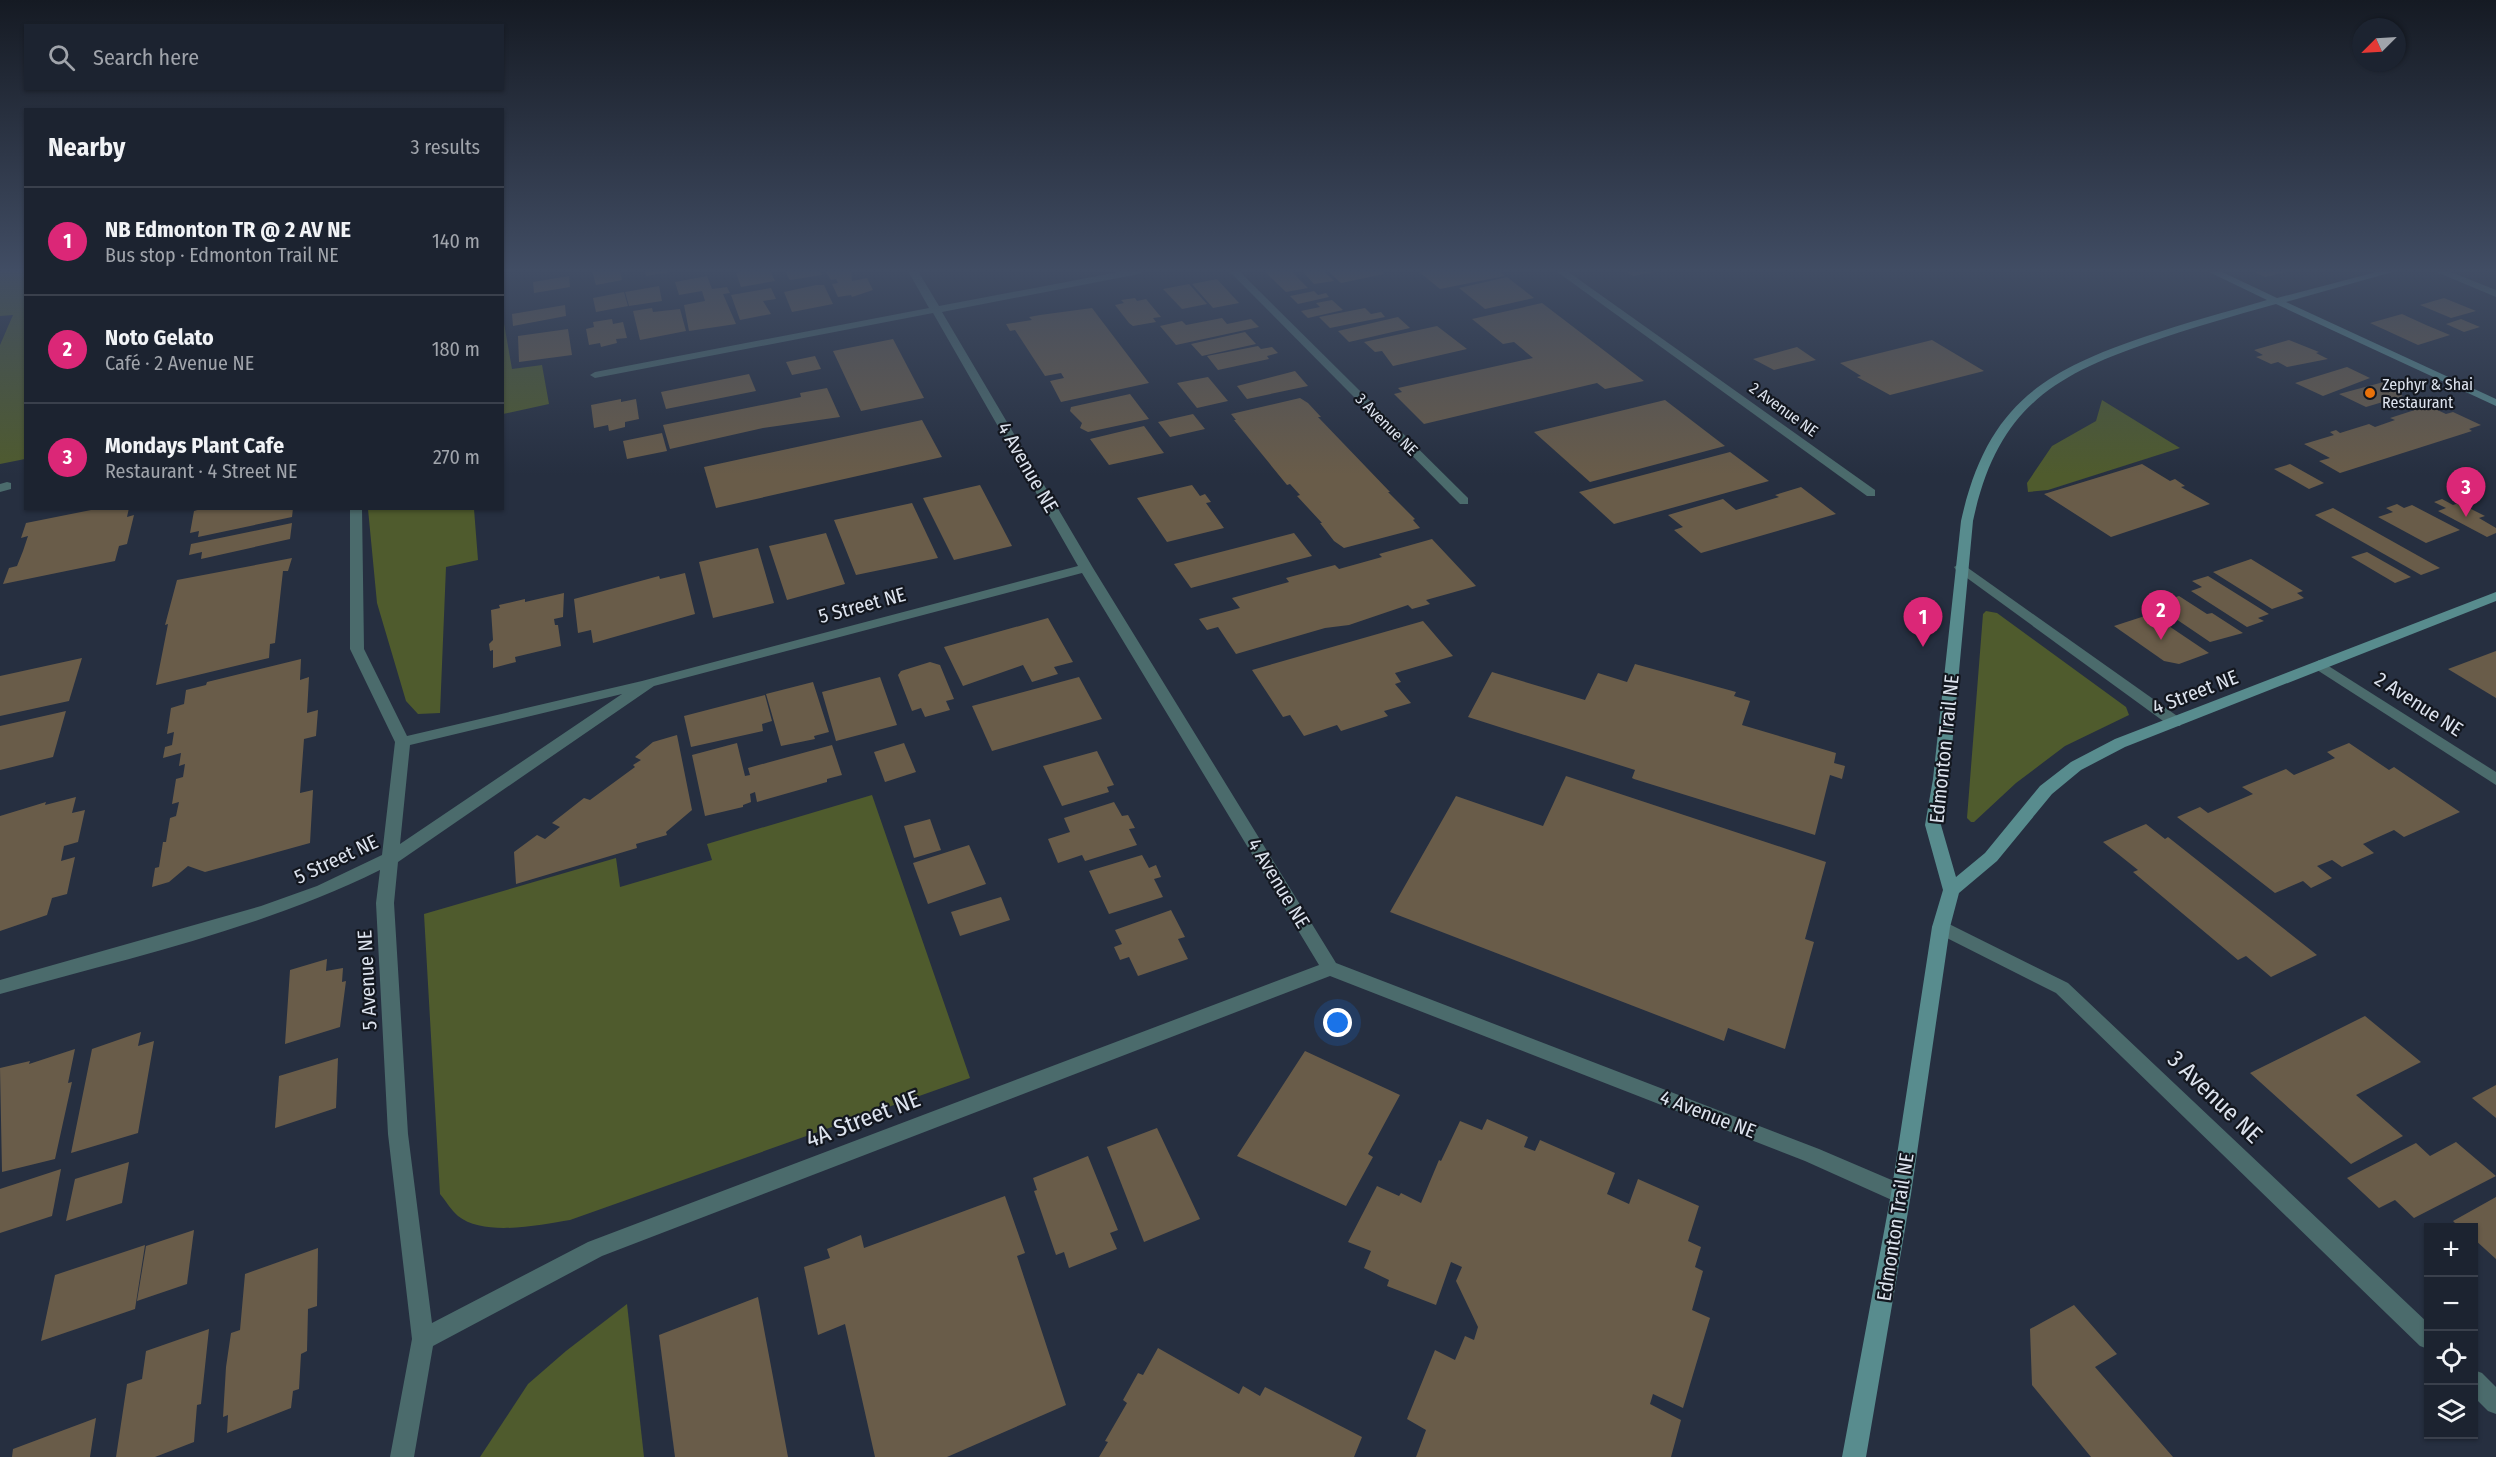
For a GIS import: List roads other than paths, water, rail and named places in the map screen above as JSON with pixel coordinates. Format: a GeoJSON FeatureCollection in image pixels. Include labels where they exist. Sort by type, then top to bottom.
{"type":"FeatureCollection","features":[{"type":"Feature","properties":{"kind":"main road","name":"Edmonton Trail NE"},"geometry":{"type":"LineString","coordinates":[[1854,1457],[1901,1194],[1941,927],[1951,890],[1933,825],[1941,779],[1961,567],[1972,496],[1994,440],[2015,414],[2042,388],[2098,357],[2149,339]]}},
{"type":"Feature","properties":{"kind":"main road"},"geometry":{"type":"LineString","coordinates":[[2359,339],[2496,403]]}},
{"type":"Feature","properties":{"kind":"main road","name":"4 Street NE"},"geometry":{"type":"LineString","coordinates":[[1951,890],[1991,856],[2046,790],[2076,766],[2120,743],[2496,597]]}},
{"type":"Feature","properties":{"kind":"street"},"geometry":{"type":"LineString","coordinates":[[595,375],[784,339]]}},
{"type":"Feature","properties":{"kind":"street","name":"4 Avenue NE"},"geometry":{"type":"LineString","coordinates":[[954,339],[1086,568],[1330,968],[1801,1150],[1901,1194]]}},
{"type":"Feature","properties":{"kind":"street","name":"3 Avenue NE"},"geometry":{"type":"LineString","coordinates":[[1302,339],[1464,501]]}},
{"type":"Feature","properties":{"kind":"street","name":"2 Avenue NE"},"geometry":{"type":"LineString","coordinates":[[1656,339],[1870,493]]}},
{"type":"Feature","properties":{"kind":"street"},"geometry":{"type":"LineString","coordinates":[[356,510],[357,649],[403,742]]}},
{"type":"Feature","properties":{"kind":"street"},"geometry":{"type":"LineString","coordinates":[[1961,567],[2175,722]]}},
{"type":"Feature","properties":{"kind":"street","name":"5 Street NE"},"geometry":{"type":"LineString","coordinates":[[403,742],[649,683],[1086,568]]}},
{"type":"Feature","properties":{"kind":"street","name":"2 Avenue NE"},"geometry":{"type":"LineString","coordinates":[[2319,665],[2496,779]]}},
{"type":"Feature","properties":{"kind":"street","name":"5 Street NE"},"geometry":{"type":"LineString","coordinates":[[0,987],[264,912],[323,891],[391,858],[649,683]]}},
{"type":"Feature","properties":{"kind":"street","name":"5 Avenue NE"},"geometry":{"type":"LineString","coordinates":[[402,1457],[423,1339],[398,1134],[385,903],[403,742]]}},
{"type":"Feature","properties":{"kind":"street","name":"3 Avenue NE"},"geometry":{"type":"LineString","coordinates":[[1941,927],[2062,988],[2424,1334]]}},
{"type":"Feature","properties":{"kind":"street","name":"4A Street NE"},"geometry":{"type":"LineString","coordinates":[[423,1339],[596,1249],[1330,968]]}},
{"type":"Feature","properties":{"kind":"street"},"geometry":{"type":"LineString","coordinates":[[2478,1385],[2496,1403]]}},
{"type":"Feature","properties":{"kind":"place","name":"Zephyr & Shai Restaurant"},"geometry":{"type":"Point","coordinates":[2370,393]}},
{"type":"Feature","properties":{"kind":"place","name":"Mondays Plant Cafe"},"geometry":{"type":"Point","coordinates":[2466,517]}},
{"type":"Feature","properties":{"kind":"place","name":"Noto Gelato"},"geometry":{"type":"Point","coordinates":[2161,640]}},
{"type":"Feature","properties":{"kind":"place","name":"NB Edmonton TR @ 2 AV NE"},"geometry":{"type":"Point","coordinates":[1923,647]}}]}
